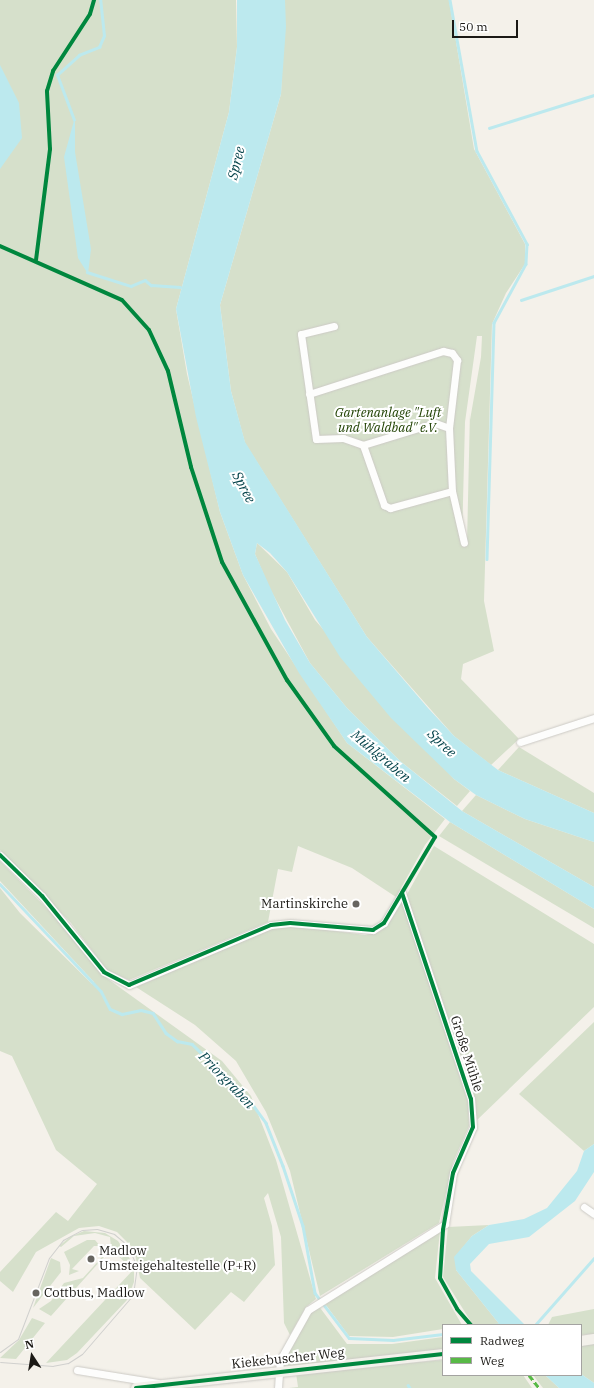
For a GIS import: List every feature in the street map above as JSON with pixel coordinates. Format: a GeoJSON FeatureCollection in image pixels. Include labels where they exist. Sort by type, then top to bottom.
{"type":"FeatureCollection","features":[{"type":"Feature","properties":{"kind":"main road"},"geometry":{"type":"LineString","coordinates":[[582,1341],[594,1339]]}},
{"type":"Feature","properties":{"kind":"main road","name":"Kiekebuscher Weg"},"geometry":{"type":"LineString","coordinates":[[136,1388],[276,1370],[442,1354]]}},
{"type":"Feature","properties":{"kind":"street"},"geometry":{"type":"LineString","coordinates":[[334,326],[301,334],[316,439],[342,438],[363,446],[435,423],[449,428]]}},
{"type":"Feature","properties":{"kind":"street"},"geometry":{"type":"LineString","coordinates":[[309,394],[443,351],[452,353],[457,360],[449,428],[452,491],[464,543]]}},
{"type":"Feature","properties":{"kind":"street"},"geometry":{"type":"LineString","coordinates":[[363,446],[384,505],[390,508],[452,491]]}},
{"type":"Feature","properties":{"kind":"street"},"geometry":{"type":"LineString","coordinates":[[520,742],[594,718]]}},
{"type":"Feature","properties":{"kind":"street","name":"Große Mühle"},"geometry":{"type":"LineString","coordinates":[[0,855],[42,896],[104,972],[129,985],[271,925],[290,923],[373,930],[384,923],[402,893],[471,1099],[473,1127],[453,1173],[446,1224],[325,1296],[312,1306],[276,1370]]}},
{"type":"Feature","properties":{"kind":"street"},"geometry":{"type":"LineString","coordinates":[[584,1207],[594,1214]]}},
{"type":"Feature","properties":{"kind":"street"},"geometry":{"type":"LineString","coordinates":[[77,1370],[164,1384]]}},
{"type":"Feature","properties":{"kind":"street"},"geometry":{"type":"LineString","coordinates":[[276,1370],[278,1388]]}},
{"type":"Feature","properties":{"kind":"green space"},"geometry":{"type":"Polygon","coordinates":[[[0,0],[236,0],[237,47],[229,112],[176,309],[187,374],[220,512],[243,575],[271,629],[347,743],[445,819],[425,845],[396,897],[352,868],[298,846],[292,872],[278,869],[268,922],[129,980],[107,970],[71,923],[0,850],[0,0]]]}},
{"type":"Feature","properties":{"kind":"green space","name":"Gartenanlage \"Luft und Waldbad\" e.V."},"geometry":{"type":"Polygon","coordinates":[[[285,0],[449,0],[474,149],[525,244],[525,264],[506,293],[492,324],[484,601],[494,651],[463,664],[461,679],[519,739],[491,765],[454,736],[367,637],[245,443],[231,391],[220,305],[281,94],[285,0]],[[477,336],[465,422],[462,542],[467,543],[470,411],[470,420],[481,357],[482,336],[477,336]]]}},
{"type":"Feature","properties":{"kind":"green space"},"geometry":{"type":"Polygon","coordinates":[[[257,543],[287,572],[315,620],[454,779],[470,791],[457,806],[400,761],[347,708],[310,663],[269,587],[255,554],[257,543]]]}},
{"type":"Feature","properties":{"kind":"green space"},"geometry":{"type":"Polygon","coordinates":[[[519,747],[594,793],[594,813],[498,770],[519,747]]]}},
{"type":"Feature","properties":{"kind":"green space"},"geometry":{"type":"Polygon","coordinates":[[[476,795],[525,819],[594,842],[594,887],[462,811],[476,795]]]}},
{"type":"Feature","properties":{"kind":"green space"},"geometry":{"type":"Polygon","coordinates":[[[450,822],[594,909],[594,928],[439,836],[450,822]]]}},
{"type":"Feature","properties":{"kind":"green space"},"geometry":{"type":"Polygon","coordinates":[[[434,846],[594,944],[594,1007],[477,1120],[474,1099],[406,896],[434,846]]]}},
{"type":"Feature","properties":{"kind":"green space"},"geometry":{"type":"Polygon","coordinates":[[[0,861],[76,938],[101,974],[222,1061],[251,1096],[276,1160],[316,1299],[306,1307],[290,1335],[284,1323],[281,1237],[268,1193],[264,1198],[272,1226],[275,1265],[244,1302],[231,1292],[195,1330],[140,1278],[134,1249],[117,1232],[99,1226],[79,1228],[36,1252],[13,1292],[0,1281],[0,1272],[56,1212],[68,1221],[97,1184],[56,1150],[12,1056],[0,1051],[0,888],[20,913],[92,984],[94,982],[0,881],[0,861]]]}},
{"type":"Feature","properties":{"kind":"green space"},"geometry":{"type":"Polygon","coordinates":[[[402,902],[468,1102],[469,1126],[453,1162],[439,1223],[320,1296],[290,1171],[266,1112],[236,1061],[195,1025],[136,987],[271,929],[289,925],[365,935],[377,932],[389,923],[402,902]]]}},
{"type":"Feature","properties":{"kind":"green space"},"geometry":{"type":"Polygon","coordinates":[[[594,1022],[594,1144],[584,1151],[519,1094],[594,1022]]]}},
{"type":"Feature","properties":{"kind":"green space"},"geometry":{"type":"Polygon","coordinates":[[[489,1225],[472,1236],[460,1251],[456,1270],[499,1324],[472,1324],[443,1277],[448,1227],[489,1225]]]}},
{"type":"Feature","properties":{"kind":"green space"},"geometry":{"type":"Polygon","coordinates":[[[84,1231],[105,1233],[118,1241],[134,1265],[134,1282],[127,1300],[77,1353],[67,1360],[46,1363],[133,1270],[111,1249],[51,1316],[39,1309],[51,1301],[64,1283],[83,1278],[111,1247],[110,1237],[95,1233],[74,1236],[61,1247],[59,1246],[70,1237],[84,1231]]]}},
{"type":"Feature","properties":{"kind":"green space"},"geometry":{"type":"Polygon","coordinates":[[[440,1231],[435,1278],[461,1324],[442,1324],[442,1329],[393,1337],[349,1336],[323,1301],[440,1231]]]}},
{"type":"Feature","properties":{"kind":"green space"},"geometry":{"type":"Polygon","coordinates":[[[87,1240],[95,1240],[100,1246],[94,1246],[72,1269],[79,1271],[69,1275],[70,1265],[64,1252],[87,1240]]]}},
{"type":"Feature","properties":{"kind":"green space"},"geometry":{"type":"Polygon","coordinates":[[[51,1258],[60,1262],[61,1272],[33,1308],[51,1258]]]}},
{"type":"Feature","properties":{"kind":"green space"},"geometry":{"type":"Polygon","coordinates":[[[318,1305],[347,1344],[392,1344],[442,1337],[442,1350],[280,1367],[310,1312],[318,1305]]]}},
{"type":"Feature","properties":{"kind":"green space"},"geometry":{"type":"Polygon","coordinates":[[[594,1309],[594,1334],[582,1335],[582,1324],[548,1324],[552,1317],[594,1309]]]}},
{"type":"Feature","properties":{"kind":"green space"},"geometry":{"type":"Polygon","coordinates":[[[32,1318],[45,1323],[16,1359],[0,1358],[19,1340],[32,1318]]]}},
{"type":"Feature","properties":{"kind":"green space"},"geometry":{"type":"Polygon","coordinates":[[[594,1343],[594,1383],[582,1375],[582,1345],[594,1343]]]}},
{"type":"Feature","properties":{"kind":"green space"},"geometry":{"type":"Polygon","coordinates":[[[442,1360],[442,1376],[524,1376],[532,1388],[289,1388],[298,1387],[296,1373],[442,1360]]]}},
{"type":"Feature","properties":{"kind":"green space"},"geometry":{"type":"Polygon","coordinates":[[[534,1376],[546,1376],[559,1388],[543,1388],[534,1376]]]}},
{"type":"Feature","properties":{"kind":"water"},"geometry":{"type":"Polygon","coordinates":[[[237,0],[285,0],[286,27],[281,94],[220,305],[231,391],[245,442],[367,637],[428,708],[454,736],[498,770],[594,813],[594,842],[525,819],[476,795],[454,779],[391,718],[340,657],[287,572],[270,553],[257,543],[255,554],[285,620],[310,663],[347,708],[400,761],[462,811],[594,887],[594,909],[450,822],[347,743],[299,673],[243,575],[220,512],[196,417],[176,309],[229,112],[237,47],[237,0]]]}},
{"type":"Feature","properties":{"kind":"water"},"geometry":{"type":"Polygon","coordinates":[[[0,65],[19,103],[22,138],[0,169],[0,65]]]}},
{"type":"Feature","properties":{"kind":"water"},"geometry":{"type":"Polygon","coordinates":[[[75,117],[75,152],[91,249],[88,274],[78,258],[64,157],[75,117]]]}},
{"type":"Feature","properties":{"kind":"water"},"geometry":{"type":"Polygon","coordinates":[[[594,1144],[594,1172],[575,1201],[529,1237],[489,1244],[470,1264],[471,1271],[524,1324],[499,1324],[456,1270],[454,1257],[472,1236],[489,1225],[524,1219],[547,1208],[577,1171],[584,1151],[594,1144]]]}},
{"type":"Feature","properties":{"kind":"water"},"geometry":{"type":"Polygon","coordinates":[[[582,1375],[594,1383],[594,1388],[559,1388],[546,1376],[582,1376],[582,1375]]]}},
{"type":"Feature","properties":{"kind":"waterway"},"geometry":{"type":"LineString","coordinates":[[74,120],[57,75],[79,55],[99,47],[104,36],[100,0]]}},
{"type":"Feature","properties":{"kind":"waterway"},"geometry":{"type":"LineString","coordinates":[[450,0],[477,151],[527,244],[526,264],[494,323],[487,559]]}},
{"type":"Feature","properties":{"kind":"waterway"},"geometry":{"type":"LineString","coordinates":[[489,128],[594,95]]}},
{"type":"Feature","properties":{"kind":"waterway"},"geometry":{"type":"LineString","coordinates":[[87,272],[131,286],[145,280],[151,285],[180,287]]}},
{"type":"Feature","properties":{"kind":"waterway"},"geometry":{"type":"LineString","coordinates":[[521,300],[594,276]]}},
{"type":"Feature","properties":{"kind":"waterway","name":"Priorgraben"},"geometry":{"type":"LineString","coordinates":[[0,884],[101,991],[110,1009],[122,1014],[141,1010],[153,1013],[166,1033],[177,1041],[192,1044],[248,1098],[266,1123],[283,1166],[303,1226],[315,1293],[349,1338],[393,1340],[442,1334]]}},
{"type":"Feature","properties":{"kind":"waterway"},"geometry":{"type":"LineString","coordinates":[[536,1324],[594,1258]]}},
{"type":"Feature","properties":{"kind":"tram line"},"geometry":{"type":"LineString","coordinates":[[0,1352],[18,1339],[49,1258],[63,1240],[82,1230],[97,1229],[114,1234],[127,1245],[137,1266],[133,1295],[82,1354],[68,1363],[53,1366],[0,1362]]}},
{"type":"Feature","properties":{"kind":"marked path"},"geometry":{"type":"LineString","coordinates":[[530,1376],[539,1388]]}},
{"type":"Feature","properties":{"kind":"cycle path"},"geometry":{"type":"LineString","coordinates":[[36,260],[50,149],[47,91],[53,71],[90,14],[94,0]]}},
{"type":"Feature","properties":{"kind":"cycle path"},"geometry":{"type":"LineString","coordinates":[[0,246],[122,300],[149,330],[168,371],[191,467],[222,562],[287,680],[334,746],[435,837],[384,923],[373,930],[290,923],[271,925],[129,985],[104,972],[42,896],[0,855]]}},
{"type":"Feature","properties":{"kind":"cycle path"},"geometry":{"type":"LineString","coordinates":[[402,893],[471,1099],[473,1127],[453,1173],[443,1230],[440,1278],[457,1309],[470,1324]]}},
{"type":"Feature","properties":{"kind":"cycle path"},"geometry":{"type":"LineString","coordinates":[[136,1388],[442,1354]]}},
{"type":"Feature","properties":{"kind":"place","name":"Martinskirche"},"geometry":{"type":"Point","coordinates":[356,904]}},
{"type":"Feature","properties":{"kind":"place","name":"Madlow Umsteigehaltestelle (P+R)"},"geometry":{"type":"Point","coordinates":[91,1259]}},
{"type":"Feature","properties":{"kind":"place","name":"Cottbus, Madlow"},"geometry":{"type":"Point","coordinates":[36,1293]}},
{"type":"Feature","properties":{"kind":"water label","name":"Spree"},"geometry":{"type":"Point","coordinates":[236,163]}},
{"type":"Feature","properties":{"kind":"water label","name":"Spree"},"geometry":{"type":"Point","coordinates":[244,487]}},
{"type":"Feature","properties":{"kind":"water label","name":"Spree"},"geometry":{"type":"Point","coordinates":[442,743]}},
{"type":"Feature","properties":{"kind":"water label","name":"Mühlgraben"},"geometry":{"type":"Point","coordinates":[381,756]}}]}
